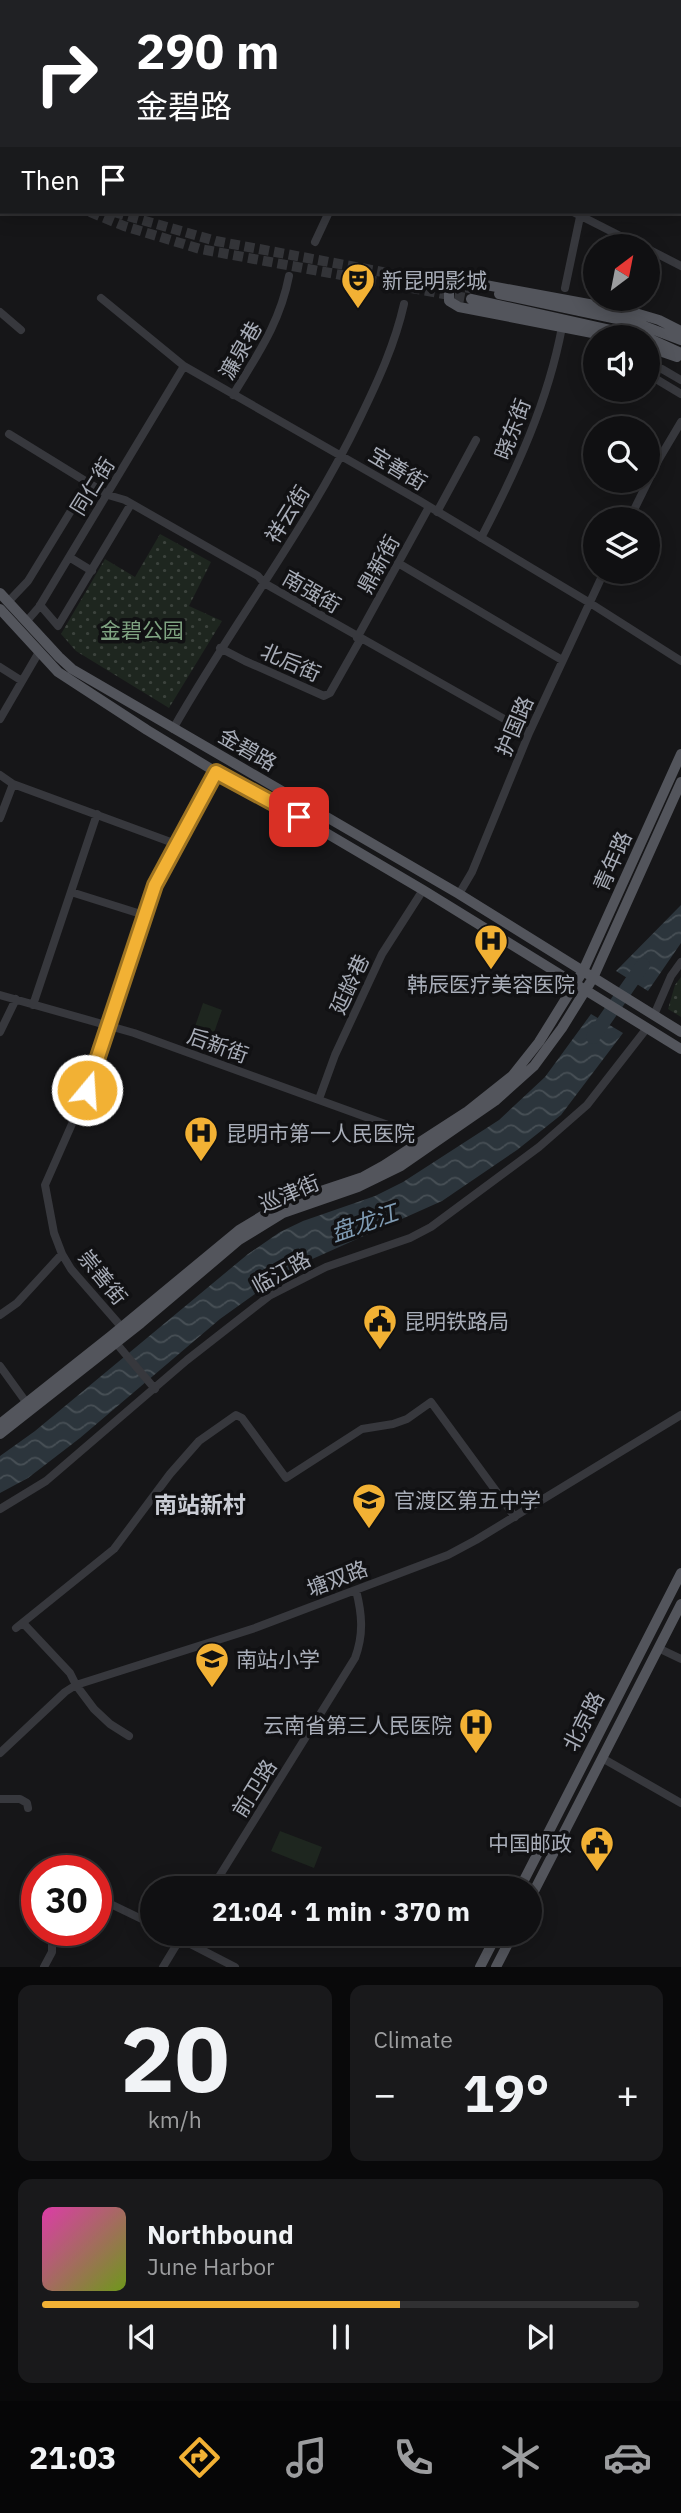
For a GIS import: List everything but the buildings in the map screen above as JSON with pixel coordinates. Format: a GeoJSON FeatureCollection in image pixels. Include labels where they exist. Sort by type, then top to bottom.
{"type":"FeatureCollection","features":[{"type":"Feature","properties":{"kind":"main road"},"geometry":{"type":"LineString","coordinates":[[583,331],[459,307],[449,301],[449,291],[456,281],[464,281],[632,312],[659,320],[681,331]]}},
{"type":"Feature","properties":{"kind":"main road"},"geometry":{"type":"LineString","coordinates":[[596,325],[473,294],[641,325]]}},
{"type":"Feature","properties":{"kind":"main road"},"geometry":{"type":"LineString","coordinates":[[660,332],[681,340]]}},
{"type":"Feature","properties":{"kind":"main road"},"geometry":{"type":"LineString","coordinates":[[660,345],[681,356]]}},
{"type":"Feature","properties":{"kind":"main road"},"geometry":{"type":"LineString","coordinates":[[660,350],[681,356]]}},
{"type":"Feature","properties":{"kind":"main road","name":"金碧路"},"geometry":{"type":"LineString","coordinates":[[0,593],[4,606],[58,672],[216,772],[423,890],[681,1049]]}},
{"type":"Feature","properties":{"kind":"main road","name":"金碧路"},"geometry":{"type":"LineString","coordinates":[[4,606],[26,622],[72,668],[459,894],[681,1032]]}},
{"type":"Feature","properties":{"kind":"main road","name":"青年路"},"geometry":{"type":"LineString","coordinates":[[575,984],[681,754]]}},
{"type":"Feature","properties":{"kind":"main road","name":"青年路"},"geometry":{"type":"LineString","coordinates":[[589,993],[593,978],[681,782]]}},
{"type":"Feature","properties":{"kind":"main road","name":"巡津街"},"geometry":{"type":"LineString","coordinates":[[0,1434],[116,1343],[125,1330],[216,1247],[260,1216],[304,1195],[363,1177],[479,1103],[512,1076],[539,1042],[575,984]]}},
{"type":"Feature","properties":{"kind":"main road","name":"巡津街"},"geometry":{"type":"LineString","coordinates":[[0,1424],[239,1240],[262,1225],[309,1202],[375,1180],[401,1166],[495,1101],[534,1066],[589,993]]}},
{"type":"Feature","properties":{"kind":"main road","name":"北京路"},"geometry":{"type":"LineString","coordinates":[[526,1876],[681,1573]]}},
{"type":"Feature","properties":{"kind":"main road","name":"北京路"},"geometry":{"type":"LineString","coordinates":[[542,1876],[681,1604]]}},
{"type":"Feature","properties":{"kind":"main road"},"geometry":{"type":"LineString","coordinates":[[480,1967],[491,1946]]}},
{"type":"Feature","properties":{"kind":"main road"},"geometry":{"type":"LineString","coordinates":[[496,1967],[507,1946]]}},
{"type":"Feature","properties":{"kind":"street"},"geometry":{"type":"LineString","coordinates":[[315,242],[329,214]]}},
{"type":"Feature","properties":{"kind":"street"},"geometry":{"type":"LineString","coordinates":[[565,288],[578,214]]}},
{"type":"Feature","properties":{"kind":"street"},"geometry":{"type":"LineString","coordinates":[[580,214],[618,234]]}},
{"type":"Feature","properties":{"kind":"street"},"geometry":{"type":"LineString","coordinates":[[660,255],[681,266]]}},
{"type":"Feature","properties":{"kind":"street","name":"濂泉巷"},"geometry":{"type":"LineString","coordinates":[[233,395],[276,322],[284,302],[289,276]]}},
{"type":"Feature","properties":{"kind":"street","name":"宝善街"},"geometry":{"type":"LineString","coordinates":[[101,298],[184,366],[433,509],[681,661]]}},
{"type":"Feature","properties":{"kind":"street","name":"祥云街"},"geometry":{"type":"LineString","coordinates":[[173,729],[220,648],[264,583],[342,455],[388,358],[404,304]]}},
{"type":"Feature","properties":{"kind":"street"},"geometry":{"type":"LineString","coordinates":[[0,312],[21,330]]}},
{"type":"Feature","properties":{"kind":"street","name":"晓东街"},"geometry":{"type":"LineString","coordinates":[[481,538],[537,420],[562,327]]}},
{"type":"Feature","properties":{"kind":"street","name":"同仁街"},"geometry":{"type":"LineString","coordinates":[[26,622],[40,605],[100,503],[108,495],[184,366]]}},
{"type":"Feature","properties":{"kind":"street"},"geometry":{"type":"LineString","coordinates":[[662,369],[681,380]]}},
{"type":"Feature","properties":{"kind":"street"},"geometry":{"type":"LineString","coordinates":[[660,381],[681,394]]}},
{"type":"Feature","properties":{"kind":"street"},"geometry":{"type":"LineString","coordinates":[[635,507],[681,422]]}},
{"type":"Feature","properties":{"kind":"street","name":"南强街"},"geometry":{"type":"LineString","coordinates":[[9,434],[108,495],[131,504],[258,576],[264,583],[359,639],[529,733]]}},
{"type":"Feature","properties":{"kind":"street","name":"鼎新街"},"geometry":{"type":"LineString","coordinates":[[359,639],[398,563],[476,440]]}},
{"type":"Feature","properties":{"kind":"street"},"geometry":{"type":"LineString","coordinates":[[4,606],[28,581],[88,483]]}},
{"type":"Feature","properties":{"kind":"street"},"geometry":{"type":"LineString","coordinates":[[40,605],[58,626],[131,504]]}},
{"type":"Feature","properties":{"kind":"street"},"geometry":{"type":"LineString","coordinates":[[69,556],[92,571]]}},
{"type":"Feature","properties":{"kind":"street"},"geometry":{"type":"LineString","coordinates":[[398,563],[562,660]]}},
{"type":"Feature","properties":{"kind":"street","name":"护国路"},"geometry":{"type":"LineString","coordinates":[[459,894],[477,859],[529,733],[599,584]]}},
{"type":"Feature","properties":{"kind":"street","name":"北后街"},"geometry":{"type":"LineString","coordinates":[[220,648],[324,696],[330,693],[359,639]]}},
{"type":"Feature","properties":{"kind":"street"},"geometry":{"type":"LineString","coordinates":[[0,719],[39,652]]}},
{"type":"Feature","properties":{"kind":"street"},"geometry":{"type":"LineString","coordinates":[[0,667],[22,681]]}},
{"type":"Feature","properties":{"kind":"street"},"geometry":{"type":"LineString","coordinates":[[317,704],[320,694]]}},
{"type":"Feature","properties":{"kind":"street","name":"崇善街"},"geometry":{"type":"LineString","coordinates":[[125,1330],[71,1269],[62,1254],[54,1233],[45,1185],[87,1090],[155,885],[216,772]]}},
{"type":"Feature","properties":{"kind":"street"},"geometry":{"type":"LineString","coordinates":[[0,775],[13,784],[176,844]]}},
{"type":"Feature","properties":{"kind":"street"},"geometry":{"type":"LineString","coordinates":[[0,818],[13,784]]}},
{"type":"Feature","properties":{"kind":"street"},"geometry":{"type":"LineString","coordinates":[[33,1004],[97,814]]}},
{"type":"Feature","properties":{"kind":"street","name":"延龄巷"},"geometry":{"type":"LineString","coordinates":[[319,1100],[335,1055],[382,954],[423,890]]}},
{"type":"Feature","properties":{"kind":"street"},"geometry":{"type":"LineString","coordinates":[[71,891],[144,915]]}},
{"type":"Feature","properties":{"kind":"street"},"geometry":{"type":"LineString","coordinates":[[654,1015],[671,976],[681,962]]}},
{"type":"Feature","properties":{"kind":"street","name":"后新街"},"geometry":{"type":"LineString","coordinates":[[0,995],[107,1025],[319,1100],[399,1129],[418,1144]]}},
{"type":"Feature","properties":{"kind":"street"},"geometry":{"type":"LineString","coordinates":[[0,1032],[16,999]]}},
{"type":"Feature","properties":{"kind":"street","name":"临江路"},"geometry":{"type":"LineString","coordinates":[[0,1509],[46,1481],[152,1386],[269,1296],[326,1267],[410,1238],[431,1227],[563,1127],[607,1082],[647,1028]]}},
{"type":"Feature","properties":{"kind":"street"},"geometry":{"type":"LineString","coordinates":[[2,1311],[17,1303],[62,1254]]}},
{"type":"Feature","properties":{"kind":"street"},"geometry":{"type":"LineString","coordinates":[[116,1343],[152,1386]]}},
{"type":"Feature","properties":{"kind":"street"},"geometry":{"type":"LineString","coordinates":[[0,1366],[26,1402]]}},
{"type":"Feature","properties":{"kind":"street"},"geometry":{"type":"LineString","coordinates":[[129,1736],[110,1724],[94,1709],[70,1673],[20,1626],[114,1549],[194,1446],[236,1415],[243,1418],[286,1478],[362,1429],[400,1422],[431,1402],[515,1517]]}},
{"type":"Feature","properties":{"kind":"street","name":"塘双路"},"geometry":{"type":"LineString","coordinates":[[0,1753],[65,1692],[76,1685],[255,1628],[448,1555],[681,1415]]}},
{"type":"Feature","properties":{"kind":"street","name":"前卫路"},"geometry":{"type":"LineString","coordinates":[[219,1876],[355,1658],[361,1640],[362,1621],[356,1590]]}},
{"type":"Feature","properties":{"kind":"street"},"geometry":{"type":"LineString","coordinates":[[658,1648],[681,1659]]}},
{"type":"Feature","properties":{"kind":"street"},"geometry":{"type":"LineString","coordinates":[[602,1758],[681,1803]]}},
{"type":"Feature","properties":{"kind":"street"},"geometry":{"type":"LineString","coordinates":[[0,1799],[20,1799],[27,1803],[28,1808]]}},
{"type":"Feature","properties":{"kind":"street"},"geometry":{"type":"LineString","coordinates":[[112,1905],[140,1918]]}},
{"type":"Feature","properties":{"kind":"street"},"geometry":{"type":"LineString","coordinates":[[44,1967],[52,1952],[52,1946]]}},
{"type":"Feature","properties":{"kind":"street"},"geometry":{"type":"LineString","coordinates":[[163,1967],[176,1946]]}},
{"type":"Feature","properties":{"kind":"street"},"geometry":{"type":"LineString","coordinates":[[199,1946],[235,1967]]}},
{"type":"Feature","properties":{"kind":"green space","name":"金碧公园"},"geometry":{"type":"Polygon","coordinates":[[[160,534],[211,562],[189,606],[222,621],[169,708],[76,651],[61,634],[105,559],[135,577],[160,534]]]}},
{"type":"Feature","properties":{"kind":"green space"},"geometry":{"type":"Polygon","coordinates":[[[681,977],[681,1017],[668,1009],[675,985],[681,977]]]}},
{"type":"Feature","properties":{"kind":"green space"},"geometry":{"type":"Polygon","coordinates":[[[203,1003],[222,1010],[209,1047],[190,1041],[203,1003]]]}},
{"type":"Feature","properties":{"kind":"green space"},"geometry":{"type":"Polygon","coordinates":[[[280,1831],[322,1847],[314,1868],[271,1851],[280,1831]]]}},
{"type":"Feature","properties":{"kind":"water"},"geometry":{"type":"Polygon","coordinates":[[[681,905],[681,943],[648,991],[616,971],[681,905]]]}},
{"type":"Feature","properties":{"kind":"water"},"geometry":{"type":"Polygon","coordinates":[[[591,1014],[623,1033],[561,1115],[517,1150],[442,1201],[290,1269],[220,1319],[80,1438],[28,1478],[0,1493],[0,1456],[35,1431],[248,1254],[280,1232],[303,1221],[375,1196],[403,1182],[499,1120],[545,1077],[591,1014]]]}},
{"type":"Feature","properties":{"kind":"waterway","name":"盘龙江"},"geometry":{"type":"LineString","coordinates":[[593,1037],[643,965]]}},
{"type":"Feature","properties":{"kind":"tunnel"},"geometry":{"type":"LineString","coordinates":[[95,214],[124,226],[200,249],[471,299]]}},
{"type":"Feature","properties":{"kind":"tunnel"},"geometry":{"type":"LineString","coordinates":[[121,214],[216,241],[474,289]]}},
{"type":"Feature","properties":{"kind":"place","name":"新昆明影城"},"geometry":{"type":"Point","coordinates":[358,310]}},
{"type":"Feature","properties":{"kind":"place","name":"韩辰医疗美容医院"},"geometry":{"type":"Point","coordinates":[491,971]}},
{"type":"Feature","properties":{"kind":"place","name":"昆明市第一人民医院"},"geometry":{"type":"Point","coordinates":[201,1163]}},
{"type":"Feature","properties":{"kind":"place","name":"昆明铁路局"},"geometry":{"type":"Point","coordinates":[380,1351]}},
{"type":"Feature","properties":{"kind":"place","name":"官渡区第五中学"},"geometry":{"type":"Point","coordinates":[369,1530]}},
{"type":"Feature","properties":{"kind":"place","name":"南站小学"},"geometry":{"type":"Point","coordinates":[212,1689]}},
{"type":"Feature","properties":{"kind":"place","name":"云南省第三人民医院"},"geometry":{"type":"Point","coordinates":[476,1755]}},
{"type":"Feature","properties":{"kind":"place","name":"中国邮政"},"geometry":{"type":"Point","coordinates":[597,1873]}},
{"type":"Feature","properties":{"kind":"district","name":"南站新村"},"geometry":{"type":"Point","coordinates":[200,1504]}},
{"type":"Feature","properties":{"kind":"route"},"geometry":{"type":"LineString","coordinates":[[87,1090],[155,885],[216,772],[299,817]]}}]}
